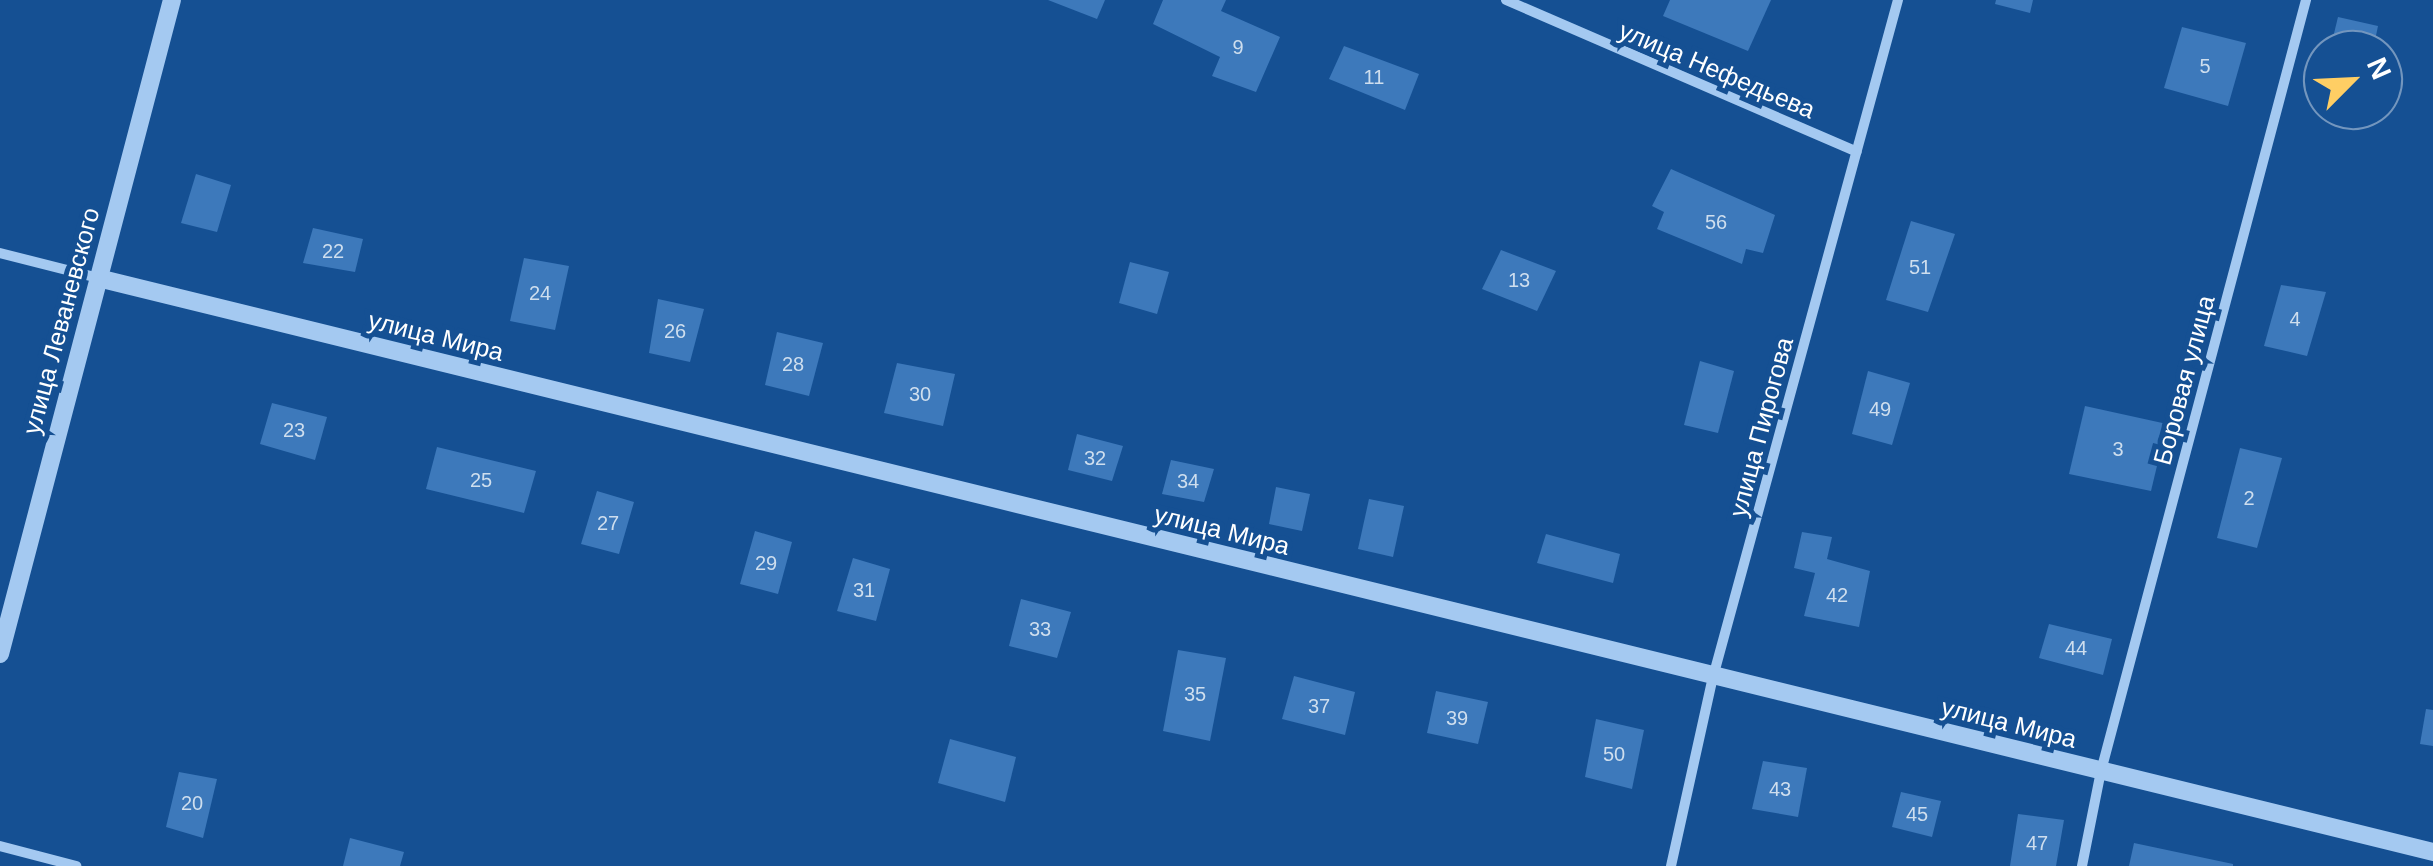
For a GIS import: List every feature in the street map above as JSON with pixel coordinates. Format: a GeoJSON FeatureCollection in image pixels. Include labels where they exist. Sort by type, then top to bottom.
{"type":"FeatureCollection","features":[{"type":"Feature","properties":{"kind":"street","name":"улица Леваневского"},"geometry":{"type":"LineString","coordinates":[[0,654],[172,0]]}},
{"type":"Feature","properties":{"kind":"street","name":"улица Нефедьева"},"geometry":{"type":"LineString","coordinates":[[1506,0],[1856,152]]}},
{"type":"Feature","properties":{"kind":"street","name":"улица Пирогова"},"geometry":{"type":"LineString","coordinates":[[1671,866],[1714,676],[1898,0]]}},
{"type":"Feature","properties":{"kind":"street","name":"Боровая улица"},"geometry":{"type":"LineString","coordinates":[[2082,866],[2100,771],[2306,0]]}},
{"type":"Feature","properties":{"kind":"street","name":"улица Мира"},"geometry":{"type":"LineString","coordinates":[[0,253],[2433,852]]}},
{"type":"Feature","properties":{"kind":"street"},"geometry":{"type":"LineString","coordinates":[[0,846],[76,866]]}},
{"type":"Feature","properties":{"kind":"building"},"geometry":{"type":"Polygon","coordinates":[[[1048,0],[1105,0],[1097,19],[1048,0]]]}},
{"type":"Feature","properties":{"kind":"building"},"geometry":{"type":"Polygon","coordinates":[[[1163,0],[1226,0],[1221,11],[1280,37],[1256,92],[1212,76],[1220,57],[1153,24],[1163,0]]]}},
{"type":"Feature","properties":{"kind":"building"},"geometry":{"type":"Polygon","coordinates":[[[1670,0],[1771,0],[1748,51],[1663,16],[1670,0]]]}},
{"type":"Feature","properties":{"kind":"building"},"geometry":{"type":"Polygon","coordinates":[[[1996,0],[2033,0],[2030,13],[1995,4],[1996,0]]]}},
{"type":"Feature","properties":{"kind":"building"},"geometry":{"type":"Polygon","coordinates":[[[2338,17],[2378,26],[2377,30],[2335,30],[2338,17]]]}},
{"type":"Feature","properties":{"kind":"building"},"geometry":{"type":"Polygon","coordinates":[[[2182,27],[2246,43],[2228,106],[2164,88],[2182,27]]]}},
{"type":"Feature","properties":{"kind":"building"},"geometry":{"type":"Polygon","coordinates":[[[1344,46],[1419,74],[1405,110],[1329,79],[1344,46]]]}},
{"type":"Feature","properties":{"kind":"building"},"geometry":{"type":"Polygon","coordinates":[[[1671,169],[1775,215],[1763,253],[1746,249],[1742,264],[1657,229],[1664,212],[1652,206],[1671,169]]]}},
{"type":"Feature","properties":{"kind":"building"},"geometry":{"type":"Polygon","coordinates":[[[196,174],[231,185],[217,232],[181,223],[196,174]]]}},
{"type":"Feature","properties":{"kind":"building"},"geometry":{"type":"Polygon","coordinates":[[[1911,221],[1955,234],[1928,312],[1886,300],[1911,221]]]}},
{"type":"Feature","properties":{"kind":"building"},"geometry":{"type":"Polygon","coordinates":[[[313,228],[363,239],[355,272],[303,263],[313,228]]]}},
{"type":"Feature","properties":{"kind":"building"},"geometry":{"type":"Polygon","coordinates":[[[1501,250],[1556,271],[1537,311],[1482,289],[1501,250]]]}},
{"type":"Feature","properties":{"kind":"building"},"geometry":{"type":"Polygon","coordinates":[[[524,258],[569,266],[555,330],[510,321],[524,258]]]}},
{"type":"Feature","properties":{"kind":"building"},"geometry":{"type":"Polygon","coordinates":[[[1130,262],[1169,272],[1157,314],[1119,303],[1130,262]]]}},
{"type":"Feature","properties":{"kind":"building"},"geometry":{"type":"Polygon","coordinates":[[[2281,285],[2326,292],[2307,356],[2264,346],[2281,285]]]}},
{"type":"Feature","properties":{"kind":"building"},"geometry":{"type":"Polygon","coordinates":[[[658,299],[704,309],[690,362],[649,353],[658,299]]]}},
{"type":"Feature","properties":{"kind":"building"},"geometry":{"type":"Polygon","coordinates":[[[777,332],[823,343],[809,396],[765,385],[777,332]]]}},
{"type":"Feature","properties":{"kind":"building"},"geometry":{"type":"Polygon","coordinates":[[[1700,361],[1734,371],[1718,433],[1684,425],[1700,361]]]}},
{"type":"Feature","properties":{"kind":"building"},"geometry":{"type":"Polygon","coordinates":[[[897,363],[955,374],[943,426],[884,413],[897,363]]]}},
{"type":"Feature","properties":{"kind":"building"},"geometry":{"type":"Polygon","coordinates":[[[1868,371],[1910,383],[1892,445],[1852,434],[1868,371]]]}},
{"type":"Feature","properties":{"kind":"building"},"geometry":{"type":"Polygon","coordinates":[[[272,403],[327,417],[315,460],[260,444],[272,403]]]}},
{"type":"Feature","properties":{"kind":"building"},"geometry":{"type":"Polygon","coordinates":[[[2085,406],[2167,424],[2151,491],[2069,474],[2085,406]]]}},
{"type":"Feature","properties":{"kind":"building"},"geometry":{"type":"Polygon","coordinates":[[[1077,434],[1123,446],[1112,481],[1068,470],[1077,434]]]}},
{"type":"Feature","properties":{"kind":"building"},"geometry":{"type":"Polygon","coordinates":[[[437,447],[536,471],[524,513],[426,489],[437,447]]]}},
{"type":"Feature","properties":{"kind":"building"},"geometry":{"type":"Polygon","coordinates":[[[2240,448],[2282,458],[2257,548],[2217,538],[2240,448]]]}},
{"type":"Feature","properties":{"kind":"building"},"geometry":{"type":"Polygon","coordinates":[[[1171,460],[1214,469],[1204,502],[1162,494],[1171,460]]]}},
{"type":"Feature","properties":{"kind":"building"},"geometry":{"type":"Polygon","coordinates":[[[1276,487],[1310,494],[1302,531],[1269,524],[1276,487]]]}},
{"type":"Feature","properties":{"kind":"building"},"geometry":{"type":"Polygon","coordinates":[[[597,491],[634,502],[619,554],[581,544],[597,491]]]}},
{"type":"Feature","properties":{"kind":"building"},"geometry":{"type":"Polygon","coordinates":[[[1369,499],[1404,506],[1393,557],[1358,549],[1369,499]]]}},
{"type":"Feature","properties":{"kind":"building"},"geometry":{"type":"Polygon","coordinates":[[[755,531],[792,542],[778,594],[740,584],[755,531]]]}},
{"type":"Feature","properties":{"kind":"building"},"geometry":{"type":"Polygon","coordinates":[[[1802,532],[1832,537],[1827,559],[1870,571],[1859,627],[1804,616],[1815,573],[1794,568],[1802,532]]]}},
{"type":"Feature","properties":{"kind":"building"},"geometry":{"type":"Polygon","coordinates":[[[1546,534],[1620,554],[1613,583],[1537,563],[1546,534]]]}},
{"type":"Feature","properties":{"kind":"building"},"geometry":{"type":"Polygon","coordinates":[[[853,558],[890,569],[876,621],[837,611],[853,558]]]}},
{"type":"Feature","properties":{"kind":"building"},"geometry":{"type":"Polygon","coordinates":[[[1021,599],[1071,612],[1057,658],[1009,646],[1021,599]]]}},
{"type":"Feature","properties":{"kind":"building"},"geometry":{"type":"Polygon","coordinates":[[[2049,624],[2112,639],[2103,675],[2039,658],[2049,624]]]}},
{"type":"Feature","properties":{"kind":"building"},"geometry":{"type":"Polygon","coordinates":[[[1178,650],[1226,658],[1210,741],[1163,731],[1178,650]]]}},
{"type":"Feature","properties":{"kind":"building"},"geometry":{"type":"Polygon","coordinates":[[[1294,676],[1355,692],[1345,735],[1282,719],[1294,676]]]}},
{"type":"Feature","properties":{"kind":"building"},"geometry":{"type":"Polygon","coordinates":[[[1436,691],[1488,702],[1478,744],[1427,733],[1436,691]]]}},
{"type":"Feature","properties":{"kind":"building"},"geometry":{"type":"Polygon","coordinates":[[[2426,709],[2433,710],[2433,746],[2420,744],[2426,709]]]}},
{"type":"Feature","properties":{"kind":"building"},"geometry":{"type":"Polygon","coordinates":[[[1596,719],[1644,730],[1632,789],[1585,777],[1596,719]]]}},
{"type":"Feature","properties":{"kind":"building"},"geometry":{"type":"Polygon","coordinates":[[[950,739],[1016,757],[1005,802],[938,783],[950,739]]]}},
{"type":"Feature","properties":{"kind":"building"},"geometry":{"type":"Polygon","coordinates":[[[1763,761],[1807,768],[1798,817],[1752,809],[1763,761]]]}},
{"type":"Feature","properties":{"kind":"building"},"geometry":{"type":"Polygon","coordinates":[[[179,772],[217,779],[203,838],[166,827],[179,772]]]}},
{"type":"Feature","properties":{"kind":"building"},"geometry":{"type":"Polygon","coordinates":[[[1901,792],[1941,801],[1932,837],[1892,827],[1901,792]]]}},
{"type":"Feature","properties":{"kind":"building"},"geometry":{"type":"Polygon","coordinates":[[[2018,814],[2064,820],[2056,866],[2010,866],[2018,814]]]}},
{"type":"Feature","properties":{"kind":"building"},"geometry":{"type":"Polygon","coordinates":[[[350,838],[404,852],[400,866],[343,866],[350,838]]]}},
{"type":"Feature","properties":{"kind":"building"},"geometry":{"type":"Polygon","coordinates":[[[2134,843],[2233,864],[2233,866],[2129,866],[2134,843]]]}}]}
